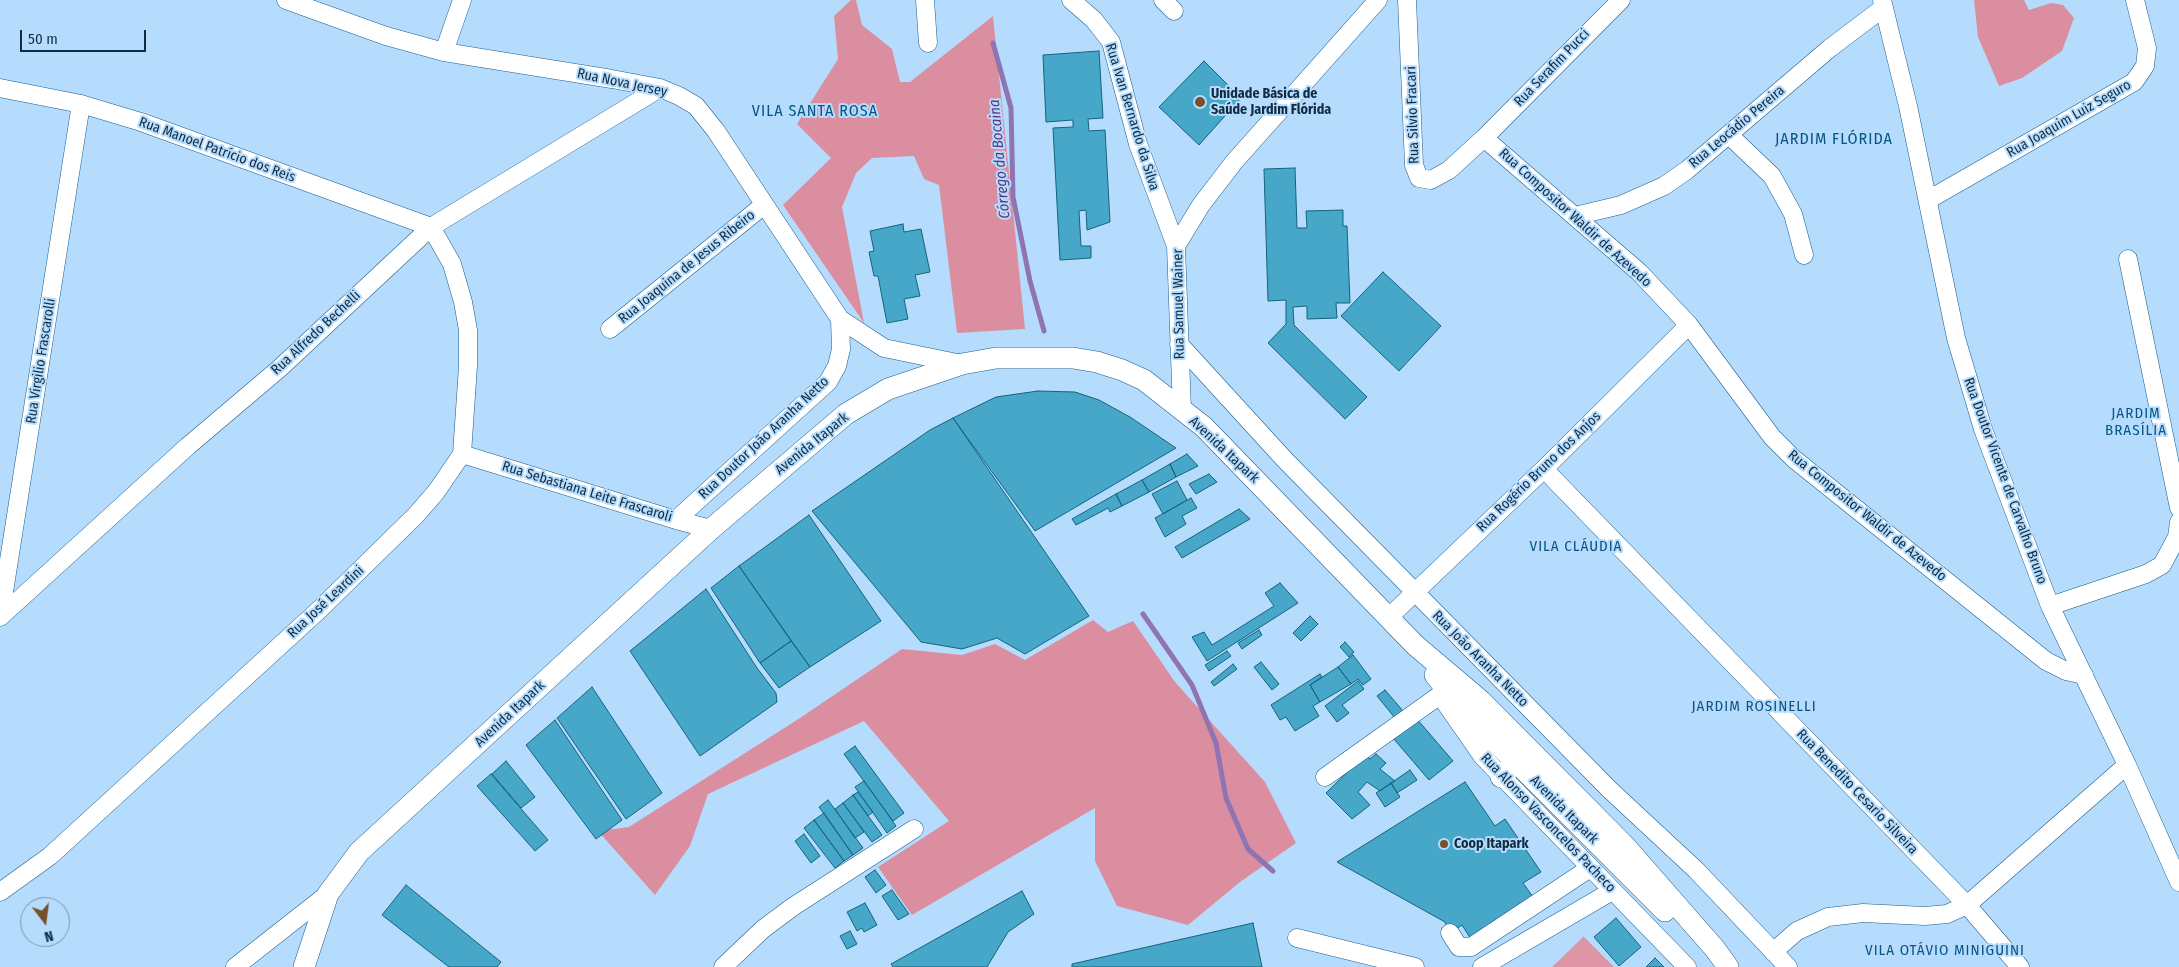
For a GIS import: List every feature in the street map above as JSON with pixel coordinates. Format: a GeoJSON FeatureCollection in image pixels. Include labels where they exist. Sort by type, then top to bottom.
{"type":"FeatureCollection","features":[{"type":"Feature","properties":{"kind":"main road","name":"Avenida Itapark"},"geometry":{"type":"LineString","coordinates":[[304,967],[328,894],[359,852],[712,529],[846,414],[888,389],[962,364],[996,358],[1073,358],[1097,362],[1144,380],[1222,444],[1415,646],[1481,701],[1522,755]]}},
{"type":"Feature","properties":{"kind":"main road","name":"Avenida Itapark"},"geometry":{"type":"LineString","coordinates":[[1415,646],[1466,714],[1522,755],[1626,846],[1715,948],[1726,965]]}},
{"type":"Feature","properties":{"kind":"main road"},"geometry":{"type":"LineString","coordinates":[[1501,777],[1522,755]]}},
{"type":"Feature","properties":{"kind":"street","name":"Rua Nova Jersey"},"geometry":{"type":"LineString","coordinates":[[286,0],[386,36],[444,52],[660,88],[696,106],[716,130],[840,319],[884,348],[962,364]]}},
{"type":"Feature","properties":{"kind":"street"},"geometry":{"type":"LineString","coordinates":[[444,52],[462,0]]}},
{"type":"Feature","properties":{"kind":"street"},"geometry":{"type":"LineString","coordinates":[[925,0],[928,43]]}},
{"type":"Feature","properties":{"kind":"street","name":"Rua Ivan Bernardo da Silva"},"geometry":{"type":"LineString","coordinates":[[1071,0],[1094,20],[1111,42],[1138,144],[1176,246]]}},
{"type":"Feature","properties":{"kind":"street","name":"Rua Samuel Wainer"},"geometry":{"type":"LineString","coordinates":[[1182,411],[1176,246],[1201,204],[1234,162],[1378,0]]}},
{"type":"Feature","properties":{"kind":"street","name":"Rua Silvio Fracari"},"geometry":{"type":"LineString","coordinates":[[1407,0],[1411,68],[1411,132],[1416,172],[1424,180],[1438,178],[1484,138]]}},
{"type":"Feature","properties":{"kind":"street","name":"Rua Serafim Pucci"},"geometry":{"type":"LineString","coordinates":[[1484,138],[1621,0]]}},
{"type":"Feature","properties":{"kind":"street","name":"Rua Joaquim Luiz Seguro"},"geometry":{"type":"LineString","coordinates":[[1928,200],[2134,82],[2144,66],[2147,48],[2135,0]]}},
{"type":"Feature","properties":{"kind":"street","name":"Rua Doutor Vicente de Carvalho Bruno"},"geometry":{"type":"LineString","coordinates":[[1882,4],[1908,106],[1956,338],[1983,429],[2050,606],[2127,765],[2179,882]]}},
{"type":"Feature","properties":{"kind":"street","name":"Rua Leocádio Pereira"},"geometry":{"type":"LineString","coordinates":[[1575,216],[1621,205],[1656,190],[1687,170],[1882,4]]}},
{"type":"Feature","properties":{"kind":"street","name":"Rua Manoel Patrício dos Reis"},"geometry":{"type":"LineString","coordinates":[[0,88],[81,104],[141,122],[431,227]]}},
{"type":"Feature","properties":{"kind":"street","name":"Rua Alfredo Bechelli"},"geometry":{"type":"LineString","coordinates":[[0,617],[174,458],[280,368],[431,227],[660,88]]}},
{"type":"Feature","properties":{"kind":"street","name":"Rua Virgilio Frascarolli"},"geometry":{"type":"LineString","coordinates":[[0,617],[81,104]]}},
{"type":"Feature","properties":{"kind":"street"},"geometry":{"type":"LineString","coordinates":[[1729,135],[1772,176],[1793,214],[1804,255]]}},
{"type":"Feature","properties":{"kind":"street","name":"Rua Compositor Waldir de Azevedo"},"geometry":{"type":"LineString","coordinates":[[1484,138],[1639,272],[1689,326],[1772,437],[1794,460],[2046,661],[2066,671],[2084,675]]}},
{"type":"Feature","properties":{"kind":"street","name":"Rua Joaquina de Jesus Ribeiro"},"geometry":{"type":"LineString","coordinates":[[610,329],[764,205]]}},
{"type":"Feature","properties":{"kind":"street"},"geometry":{"type":"LineString","coordinates":[[431,227],[452,264],[463,302],[468,330],[468,366],[462,454]]}},
{"type":"Feature","properties":{"kind":"street"},"geometry":{"type":"LineString","coordinates":[[2128,259],[2179,508]]}},
{"type":"Feature","properties":{"kind":"street","name":"Rua Doutor João Aranha Netto"},"geometry":{"type":"LineString","coordinates":[[676,520],[828,382],[837,366],[841,349],[840,319]]}},
{"type":"Feature","properties":{"kind":"street","name":"Rua Rogério Bruno dos Anjos"},"geometry":{"type":"LineString","coordinates":[[1388,618],[1544,469],[1689,326]]}},
{"type":"Feature","properties":{"kind":"street"},"geometry":{"type":"LineString","coordinates":[[841,349],[864,336]]}},
{"type":"Feature","properties":{"kind":"street","name":"Rua João Aranha Netto"},"geometry":{"type":"LineString","coordinates":[[1179,344],[1284,460],[1610,790],[1696,870],[1788,967]]}},
{"type":"Feature","properties":{"kind":"street","name":"Rua Sebastiana Leite Frascaroli"},"geometry":{"type":"LineString","coordinates":[[462,454],[676,520],[712,529]]}},
{"type":"Feature","properties":{"kind":"street","name":"Rua José Leardini"},"geometry":{"type":"LineString","coordinates":[[0,892],[50,856],[320,610],[416,515],[436,492],[462,454]]}},
{"type":"Feature","properties":{"kind":"street","name":"Rua Benedito Cesario Silveira"},"geometry":{"type":"LineString","coordinates":[[1544,469],[1967,905],[2020,967]]}},
{"type":"Feature","properties":{"kind":"street"},"geometry":{"type":"LineString","coordinates":[[2050,606],[2146,574],[2162,565],[2178,537],[2179,522]]}},
{"type":"Feature","properties":{"kind":"street","name":"Rua Alonso Vasconcelos Pacheco"},"geometry":{"type":"LineString","coordinates":[[1428,665],[1440,695],[1482,757],[1687,967]]}},
{"type":"Feature","properties":{"kind":"street"},"geometry":{"type":"LineString","coordinates":[[1325,777],[1440,695]]}},
{"type":"Feature","properties":{"kind":"street"},"geometry":{"type":"LineString","coordinates":[[1773,952],[1797,931],[1828,917],[1863,913],[1925,916],[1947,914],[1967,905],[2127,765]]}},
{"type":"Feature","properties":{"kind":"street"},"geometry":{"type":"LineString","coordinates":[[723,967],[763,929],[794,906],[914,829]]}},
{"type":"Feature","properties":{"kind":"street"},"geometry":{"type":"LineString","coordinates":[[1450,933],[1459,947],[1471,947],[1590,868]]}},
{"type":"Feature","properties":{"kind":"street"},"geometry":{"type":"LineString","coordinates":[[1482,967],[1612,890]]}},
{"type":"Feature","properties":{"kind":"street"},"geometry":{"type":"LineString","coordinates":[[235,967],[328,894]]}},
{"type":"Feature","properties":{"kind":"street"},"geometry":{"type":"LineString","coordinates":[[1297,938],[1416,967]]}},
{"type":"Feature","properties":{"kind":"shaded area"},"geometry":{"type":"Polygon","coordinates":[[[851,0],[856,0],[862,25],[892,49],[900,82],[910,82],[993,16],[1025,329],[957,333],[939,185],[924,179],[914,156],[872,158],[856,173],[842,207],[864,323],[783,205],[831,158],[797,124],[838,59],[834,16],[851,0]]]}},
{"type":"Feature","properties":{"kind":"shaded area"},"geometry":{"type":"Polygon","coordinates":[[[1974,0],[2024,0],[2029,10],[2051,3],[2063,5],[2074,18],[2062,51],[2022,78],[1999,86],[1978,37],[1974,0]]]}},
{"type":"Feature","properties":{"kind":"shaded area"},"geometry":{"type":"Polygon","coordinates":[[[1093,620],[1108,632],[1133,621],[1175,682],[1265,782],[1296,843],[1240,882],[1188,925],[1117,906],[1095,861],[1095,808],[912,915],[878,867],[949,821],[864,721],[708,794],[690,846],[655,895],[598,831],[629,827],[800,718],[902,649],[962,655],[995,644],[1025,660],[1093,620]]]}},
{"type":"Feature","properties":{"kind":"shaded area"},"geometry":{"type":"Polygon","coordinates":[[[1583,937],[1614,967],[1552,967],[1583,937]]]}},
{"type":"Feature","properties":{"kind":"building"},"geometry":{"type":"Polygon","coordinates":[[[1099,51],[1103,118],[1088,119],[1089,131],[1105,130],[1110,222],[1087,230],[1086,210],[1079,211],[1081,246],[1091,246],[1091,258],[1060,260],[1053,128],[1073,127],[1073,120],[1046,122],[1043,55],[1099,51]]]}},
{"type":"Feature","properties":{"kind":"building","name":"Unidade Básica de Saúde Jardim Flórida"},"geometry":{"type":"Polygon","coordinates":[[[1204,61],[1241,98],[1199,145],[1159,107],[1204,61]]]}},
{"type":"Feature","properties":{"kind":"building"},"geometry":{"type":"Polygon","coordinates":[[[1295,168],[1297,228],[1307,228],[1306,211],[1343,210],[1343,226],[1347,226],[1350,303],[1336,303],[1337,318],[1307,319],[1307,306],[1293,307],[1294,325],[1367,397],[1345,419],[1268,343],[1286,324],[1286,300],[1268,301],[1264,169],[1295,168]]]}},
{"type":"Feature","properties":{"kind":"building"},"geometry":{"type":"Polygon","coordinates":[[[903,224],[904,232],[921,229],[930,272],[915,275],[920,296],[904,299],[908,319],[887,323],[878,276],[874,276],[869,252],[874,251],[870,231],[903,224]]]}},
{"type":"Feature","properties":{"kind":"building"},"geometry":{"type":"Polygon","coordinates":[[[1383,272],[1441,326],[1399,371],[1341,316],[1383,272]]]}},
{"type":"Feature","properties":{"kind":"building"},"geometry":{"type":"Polygon","coordinates":[[[1038,391],[1075,392],[1099,400],[1130,417],[1176,448],[1035,531],[953,418],[996,397],[1038,391]]]}},
{"type":"Feature","properties":{"kind":"building"},"geometry":{"type":"Polygon","coordinates":[[[953,418],[1089,616],[1025,654],[997,638],[962,649],[921,642],[812,511],[930,430],[953,418]]]}},
{"type":"Feature","properties":{"kind":"building"},"geometry":{"type":"Polygon","coordinates":[[[1187,454],[1198,466],[1176,477],[1170,464],[1187,454]]]}},
{"type":"Feature","properties":{"kind":"building"},"geometry":{"type":"Polygon","coordinates":[[[1170,464],[1176,477],[1149,492],[1142,480],[1170,464]]]}},
{"type":"Feature","properties":{"kind":"building"},"geometry":{"type":"Polygon","coordinates":[[[1209,474],[1217,482],[1196,494],[1189,484],[1209,474]]]}},
{"type":"Feature","properties":{"kind":"building"},"geometry":{"type":"Polygon","coordinates":[[[1142,480],[1149,492],[1122,506],[1116,494],[1142,480]]]}},
{"type":"Feature","properties":{"kind":"building"},"geometry":{"type":"Polygon","coordinates":[[[1177,481],[1187,500],[1163,514],[1152,494],[1177,481]]]}},
{"type":"Feature","properties":{"kind":"building"},"geometry":{"type":"Polygon","coordinates":[[[1116,494],[1122,506],[1110,512],[1108,508],[1076,525],[1072,519],[1116,494]]]}},
{"type":"Feature","properties":{"kind":"building"},"geometry":{"type":"Polygon","coordinates":[[[1191,498],[1197,508],[1182,516],[1186,524],[1165,537],[1155,518],[1191,498]]]}},
{"type":"Feature","properties":{"kind":"building"},"geometry":{"type":"Polygon","coordinates":[[[1239,509],[1250,519],[1182,558],[1175,547],[1239,509]]]}},
{"type":"Feature","properties":{"kind":"building"},"geometry":{"type":"Polygon","coordinates":[[[809,515],[881,621],[810,667],[739,566],[809,515]]]}},
{"type":"Feature","properties":{"kind":"building"},"geometry":{"type":"Polygon","coordinates":[[[739,566],[791,641],[760,663],[711,588],[739,566]]]}},
{"type":"Feature","properties":{"kind":"building"},"geometry":{"type":"Polygon","coordinates":[[[1280,583],[1298,603],[1207,661],[1192,637],[1204,632],[1212,645],[1274,606],[1265,593],[1280,583]]]}},
{"type":"Feature","properties":{"kind":"building"},"geometry":{"type":"Polygon","coordinates":[[[706,589],[757,668],[776,693],[777,702],[700,756],[630,651],[706,589]]]}},
{"type":"Feature","properties":{"kind":"building"},"geometry":{"type":"Polygon","coordinates":[[[1310,616],[1318,624],[1301,641],[1293,633],[1310,616]]]}},
{"type":"Feature","properties":{"kind":"building"},"geometry":{"type":"Polygon","coordinates":[[[1259,630],[1262,635],[1242,649],[1238,643],[1259,630]]]}},
{"type":"Feature","properties":{"kind":"building"},"geometry":{"type":"Polygon","coordinates":[[[791,641],[810,667],[779,688],[760,663],[791,641]]]}},
{"type":"Feature","properties":{"kind":"building"},"geometry":{"type":"Polygon","coordinates":[[[1345,642],[1354,652],[1349,657],[1340,647],[1345,642]]]}},
{"type":"Feature","properties":{"kind":"building"},"geometry":{"type":"Polygon","coordinates":[[[1227,651],[1231,656],[1209,671],[1205,665],[1227,651]]]}},
{"type":"Feature","properties":{"kind":"building"},"geometry":{"type":"Polygon","coordinates":[[[1353,655],[1371,679],[1363,685],[1358,679],[1351,684],[1338,667],[1353,655]]]}},
{"type":"Feature","properties":{"kind":"building"},"geometry":{"type":"Polygon","coordinates":[[[1261,662],[1279,684],[1272,690],[1254,667],[1261,662]]]}},
{"type":"Feature","properties":{"kind":"building"},"geometry":{"type":"Polygon","coordinates":[[[1233,664],[1237,669],[1214,686],[1211,682],[1233,664]]]}},
{"type":"Feature","properties":{"kind":"building"},"geometry":{"type":"Polygon","coordinates":[[[1338,667],[1351,684],[1320,702],[1310,685],[1338,667]]]}},
{"type":"Feature","properties":{"kind":"building"},"geometry":{"type":"Polygon","coordinates":[[[1320,674],[1322,677],[1310,685],[1320,702],[1313,706],[1319,716],[1295,731],[1286,717],[1280,720],[1271,705],[1320,674]]]}},
{"type":"Feature","properties":{"kind":"building"},"geometry":{"type":"Polygon","coordinates":[[[1358,681],[1364,689],[1342,705],[1349,713],[1337,722],[1325,706],[1358,681]]]}},
{"type":"Feature","properties":{"kind":"building"},"geometry":{"type":"Polygon","coordinates":[[[592,687],[662,793],[626,819],[557,718],[592,687]]]}},
{"type":"Feature","properties":{"kind":"building"},"geometry":{"type":"Polygon","coordinates":[[[1385,690],[1403,711],[1395,718],[1377,696],[1385,690]]]}},
{"type":"Feature","properties":{"kind":"building"},"geometry":{"type":"Polygon","coordinates":[[[1416,718],[1453,761],[1429,780],[1393,738],[1416,718]]]}},
{"type":"Feature","properties":{"kind":"building"},"geometry":{"type":"Polygon","coordinates":[[[555,720],[622,820],[596,839],[526,745],[555,720]]]}},
{"type":"Feature","properties":{"kind":"building"},"geometry":{"type":"Polygon","coordinates":[[[855,746],[904,813],[893,821],[844,754],[855,746]]]}},
{"type":"Feature","properties":{"kind":"building"},"geometry":{"type":"Polygon","coordinates":[[[1376,754],[1386,763],[1380,769],[1395,781],[1380,791],[1367,782],[1358,792],[1370,805],[1352,819],[1326,793],[1365,755],[1370,759],[1376,754]]]}},
{"type":"Feature","properties":{"kind":"building"},"geometry":{"type":"Polygon","coordinates":[[[506,761],[535,797],[521,808],[492,774],[506,761]]]}},
{"type":"Feature","properties":{"kind":"building"},"geometry":{"type":"Polygon","coordinates":[[[1410,770],[1417,780],[1397,793],[1391,783],[1410,770]]]}},
{"type":"Feature","properties":{"kind":"building"},"geometry":{"type":"Polygon","coordinates":[[[491,774],[548,840],[535,851],[477,786],[491,774]]]}},
{"type":"Feature","properties":{"kind":"building"},"geometry":{"type":"Polygon","coordinates":[[[864,781],[896,826],[887,833],[855,787],[864,781]]]}},
{"type":"Feature","properties":{"kind":"building","name":"Coop Itapark"},"geometry":{"type":"Polygon","coordinates":[[[1465,782],[1495,826],[1505,819],[1541,872],[1523,883],[1533,897],[1471,939],[1462,925],[1450,933],[1445,922],[1337,862],[1465,782]]]}},
{"type":"Feature","properties":{"kind":"building"},"geometry":{"type":"Polygon","coordinates":[[[1391,783],[1400,797],[1385,807],[1376,793],[1391,783]]]}},
{"type":"Feature","properties":{"kind":"building"},"geometry":{"type":"Polygon","coordinates":[[[858,792],[873,812],[868,816],[853,795],[858,792]]]}},
{"type":"Feature","properties":{"kind":"building"},"geometry":{"type":"Polygon","coordinates":[[[853,795],[882,835],[872,842],[843,803],[853,795]]]}},
{"type":"Feature","properties":{"kind":"building"},"geometry":{"type":"Polygon","coordinates":[[[828,800],[863,848],[853,855],[819,807],[828,800]]]}},
{"type":"Feature","properties":{"kind":"building"},"geometry":{"type":"Polygon","coordinates":[[[843,803],[864,832],[855,838],[835,809],[843,803]]]}},
{"type":"Feature","properties":{"kind":"building"},"geometry":{"type":"Polygon","coordinates":[[[824,813],[853,855],[844,861],[814,820],[824,813]]]}},
{"type":"Feature","properties":{"kind":"building"},"geometry":{"type":"Polygon","coordinates":[[[814,820],[844,861],[835,868],[804,828],[814,820]]]}},
{"type":"Feature","properties":{"kind":"building"},"geometry":{"type":"Polygon","coordinates":[[[804,834],[820,856],[811,863],[795,841],[804,834]]]}},
{"type":"Feature","properties":{"kind":"building"},"geometry":{"type":"Polygon","coordinates":[[[875,870],[886,885],[876,893],[865,877],[875,870]]]}},
{"type":"Feature","properties":{"kind":"building"},"geometry":{"type":"Polygon","coordinates":[[[406,885],[501,962],[497,967],[449,967],[382,915],[406,885]]]}},
{"type":"Feature","properties":{"kind":"building"},"geometry":{"type":"Polygon","coordinates":[[[892,890],[909,914],[898,920],[882,896],[892,890]]]}},
{"type":"Feature","properties":{"kind":"building"},"geometry":{"type":"Polygon","coordinates":[[[1022,891],[1034,914],[1008,932],[987,967],[893,967],[891,964],[1022,891]]]}},
{"type":"Feature","properties":{"kind":"building"},"geometry":{"type":"Polygon","coordinates":[[[865,903],[877,925],[864,932],[862,928],[857,931],[847,912],[865,903]]]}},
{"type":"Feature","properties":{"kind":"building"},"geometry":{"type":"Polygon","coordinates":[[[1616,918],[1641,947],[1619,966],[1594,937],[1616,918]]]}},
{"type":"Feature","properties":{"kind":"building"},"geometry":{"type":"Polygon","coordinates":[[[1253,923],[1262,967],[1072,967],[1072,964],[1253,923]]]}},
{"type":"Feature","properties":{"kind":"building"},"geometry":{"type":"Polygon","coordinates":[[[850,931],[857,944],[847,949],[840,936],[850,931]]]}},
{"type":"Feature","properties":{"kind":"building"},"geometry":{"type":"Polygon","coordinates":[[[1655,958],[1664,967],[1646,967],[1655,958]]]}},
{"type":"Feature","properties":{"kind":"waterway","name":"Córrego da Bocaina"},"geometry":{"type":"LineString","coordinates":[[993,43],[1011,108],[1013,197],[1030,281],[1044,331]]}},
{"type":"Feature","properties":{"kind":"waterway","name":"Córrego da Bocaina"},"geometry":{"type":"LineString","coordinates":[[1143,614],[1192,685],[1216,743],[1226,798],[1248,849],[1273,871]]}},
{"type":"Feature","properties":{"kind":"place","name":"Unidade Básica de Saúde Jardim Flórida"},"geometry":{"type":"Point","coordinates":[1200,102]}},
{"type":"Feature","properties":{"kind":"place","name":"Coop Itapark"},"geometry":{"type":"Point","coordinates":[1444,844]}},
{"type":"Feature","properties":{"kind":"district","name":"VILA SANTA ROSA"},"geometry":{"type":"Point","coordinates":[815,112]}},
{"type":"Feature","properties":{"kind":"district","name":"JARDIM FLÓRIDA"},"geometry":{"type":"Point","coordinates":[1834,140]}},
{"type":"Feature","properties":{"kind":"district","name":"JARDIM BRASÍLIA"},"geometry":{"type":"Point","coordinates":[2136,422]}},
{"type":"Feature","properties":{"kind":"district","name":"VILA CLÁUDIA"},"geometry":{"type":"Point","coordinates":[1576,547]}},
{"type":"Feature","properties":{"kind":"district","name":"JARDIM ROSINELLI"},"geometry":{"type":"Point","coordinates":[1754,707]}},
{"type":"Feature","properties":{"kind":"district","name":"VILA OTÁVIO MINIGUINI"},"geometry":{"type":"Point","coordinates":[1945,951]}}]}
